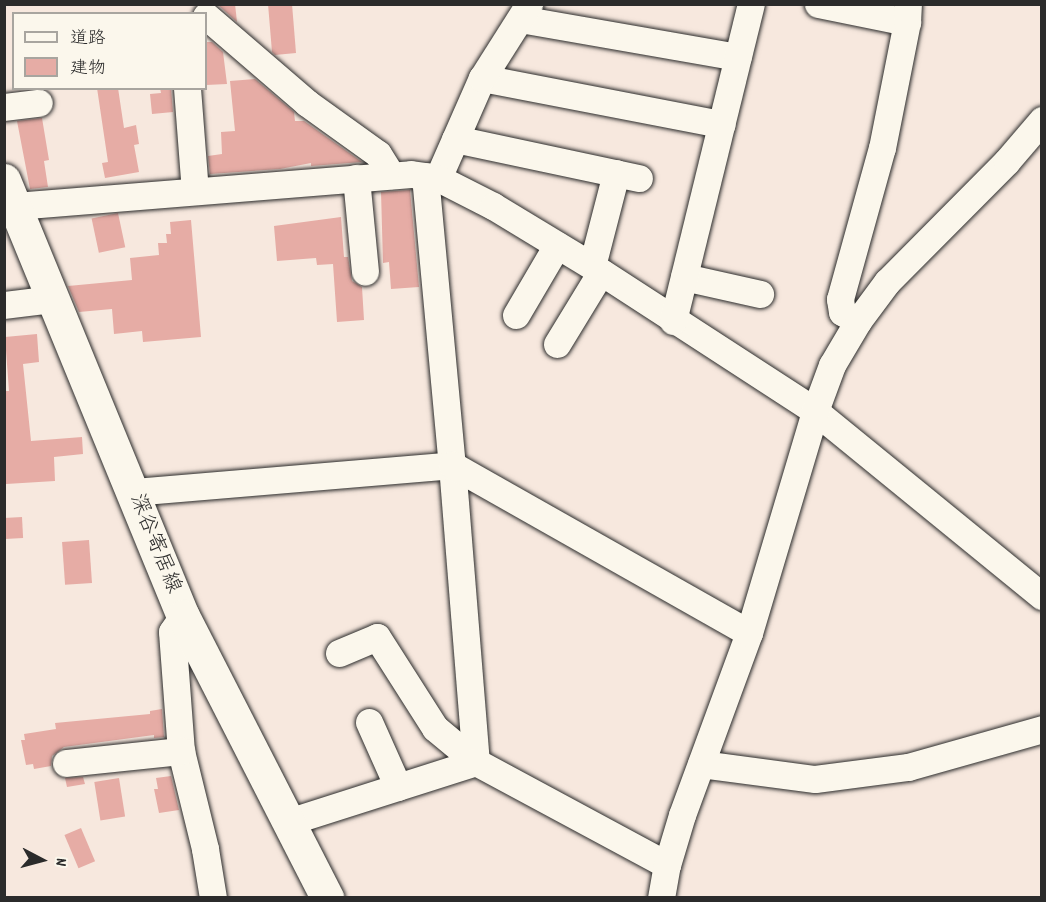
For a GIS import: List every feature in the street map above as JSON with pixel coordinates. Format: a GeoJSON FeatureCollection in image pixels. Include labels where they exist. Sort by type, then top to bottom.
{"type":"FeatureCollection","features":[{"type":"Feature","properties":{"kind":"main road","name":"深谷寄居線"},"geometry":{"type":"LineString","coordinates":[[10,193],[183,616],[327,897]]}},
{"type":"Feature","properties":{"kind":"street"},"geometry":{"type":"LineString","coordinates":[[673,321],[751,4]]}},
{"type":"Feature","properties":{"kind":"street"},"geometry":{"type":"LineString","coordinates":[[818,4],[908,13],[882,148],[840,299],[842,312],[858,321]]}},
{"type":"Feature","properties":{"kind":"street"},"geometry":{"type":"LineString","coordinates":[[476,762],[431,177],[455,140],[482,78],[524,12],[738,57]]}},
{"type":"Feature","properties":{"kind":"street"},"geometry":{"type":"LineString","coordinates":[[207,18],[307,104],[378,154],[390,175]]}},
{"type":"Feature","properties":{"kind":"street"},"geometry":{"type":"LineString","coordinates":[[482,78],[722,124]]}},
{"type":"Feature","properties":{"kind":"street"},"geometry":{"type":"LineString","coordinates":[[187,90],[195,191]]}},
{"type":"Feature","properties":{"kind":"street"},"geometry":{"type":"LineString","coordinates":[[4,107],[39,103]]}},
{"type":"Feature","properties":{"kind":"street"},"geometry":{"type":"LineString","coordinates":[[661,897],[667,865],[749,633],[815,411],[832,365],[858,321],[887,282],[1006,161],[1041,120]]}},
{"type":"Feature","properties":{"kind":"street"},"geometry":{"type":"LineString","coordinates":[[455,140],[628,175],[597,269],[557,344]]}},
{"type":"Feature","properties":{"kind":"street"},"geometry":{"type":"LineString","coordinates":[[10,193],[195,191],[390,175],[411,174],[431,177],[493,206],[597,269],[673,321],[815,411],[1041,596]]}},
{"type":"Feature","properties":{"kind":"street"},"geometry":{"type":"LineString","coordinates":[[356,178],[365,272]]}},
{"type":"Feature","properties":{"kind":"street"},"geometry":{"type":"LineString","coordinates":[[516,315],[557,245]]}},
{"type":"Feature","properties":{"kind":"street"},"geometry":{"type":"LineString","coordinates":[[684,277],[760,294]]}},
{"type":"Feature","properties":{"kind":"street"},"geometry":{"type":"LineString","coordinates":[[4,305],[53,299]]}},
{"type":"Feature","properties":{"kind":"street"},"geometry":{"type":"LineString","coordinates":[[133,492],[452,465],[749,633]]}},
{"type":"Feature","properties":{"kind":"street"},"geometry":{"type":"LineString","coordinates":[[183,616],[172,632],[181,751],[205,849],[213,897]]}},
{"type":"Feature","properties":{"kind":"street"},"geometry":{"type":"LineString","coordinates":[[339,653],[377,637],[435,728],[476,762],[667,865]]}},
{"type":"Feature","properties":{"kind":"street"},"geometry":{"type":"LineString","coordinates":[[369,722],[398,787]]}},
{"type":"Feature","properties":{"kind":"street"},"geometry":{"type":"LineString","coordinates":[[701,764],[815,779],[908,767],[1041,729]]}},
{"type":"Feature","properties":{"kind":"street"},"geometry":{"type":"LineString","coordinates":[[66,764],[181,751]]}},
{"type":"Feature","properties":{"kind":"street"},"geometry":{"type":"LineString","coordinates":[[288,822],[476,762]]}},
{"type":"Feature","properties":{"kind":"building"},"geometry":{"type":"Polygon","coordinates":[[[217,4],[235,4],[237,22],[217,4]]]}},
{"type":"Feature","properties":{"kind":"building"},"geometry":{"type":"Polygon","coordinates":[[[268,4],[292,4],[296,53],[275,55],[272,52],[268,4]]]}},
{"type":"Feature","properties":{"kind":"building"},"geometry":{"type":"Polygon","coordinates":[[[207,42],[212,42],[223,52],[227,84],[207,85],[207,42]]]}},
{"type":"Feature","properties":{"kind":"building"},"geometry":{"type":"Polygon","coordinates":[[[255,79],[294,112],[295,121],[304,121],[362,162],[311,166],[311,163],[280,169],[210,174],[208,156],[222,154],[221,132],[235,131],[230,81],[255,79]]]}},
{"type":"Feature","properties":{"kind":"building"},"geometry":{"type":"Polygon","coordinates":[[[97,90],[118,90],[124,128],[136,125],[139,144],[134,145],[139,172],[105,178],[102,163],[108,162],[97,90]]]}},
{"type":"Feature","properties":{"kind":"building"},"geometry":{"type":"Polygon","coordinates":[[[160,90],[171,90],[173,112],[152,114],[150,94],[161,93],[160,90]]]}},
{"type":"Feature","properties":{"kind":"building"},"geometry":{"type":"Polygon","coordinates":[[[42,118],[49,160],[44,161],[48,187],[30,189],[17,121],[42,118]]]}},
{"type":"Feature","properties":{"kind":"building"},"geometry":{"type":"Polygon","coordinates":[[[410,190],[419,287],[391,289],[389,262],[383,263],[381,192],[410,190]]]}},
{"type":"Feature","properties":{"kind":"building"},"geometry":{"type":"Polygon","coordinates":[[[118,213],[125,247],[99,253],[92,219],[118,213]]]}},
{"type":"Feature","properties":{"kind":"building"},"geometry":{"type":"Polygon","coordinates":[[[341,217],[344,257],[348,257],[352,281],[362,287],[364,320],[337,322],[333,264],[317,265],[316,258],[277,261],[274,226],[341,217]]]}},
{"type":"Feature","properties":{"kind":"building"},"geometry":{"type":"Polygon","coordinates":[[[191,220],[201,337],[143,342],[142,331],[114,334],[112,309],[79,312],[68,286],[132,280],[130,258],[159,255],[158,243],[167,243],[166,234],[171,234],[170,222],[191,220]]]}},
{"type":"Feature","properties":{"kind":"building"},"geometry":{"type":"Polygon","coordinates":[[[37,334],[39,362],[23,364],[31,441],[82,437],[83,454],[54,457],[55,481],[6,484],[4,391],[9,391],[5,337],[37,334]]]}},
{"type":"Feature","properties":{"kind":"building"},"geometry":{"type":"Polygon","coordinates":[[[22,517],[23,538],[5,539],[4,518],[22,517]]]}},
{"type":"Feature","properties":{"kind":"building"},"geometry":{"type":"Polygon","coordinates":[[[89,540],[92,583],[65,585],[62,542],[89,540]]]}},
{"type":"Feature","properties":{"kind":"building"},"geometry":{"type":"Polygon","coordinates":[[[162,709],[164,737],[154,738],[154,735],[64,747],[52,756],[51,766],[34,769],[33,764],[26,765],[21,740],[25,740],[24,734],[56,729],[55,723],[150,714],[150,711],[162,709]]]}},
{"type":"Feature","properties":{"kind":"building"},"geometry":{"type":"Polygon","coordinates":[[[171,776],[179,810],[159,813],[154,789],[158,789],[156,778],[171,776]]]}},
{"type":"Feature","properties":{"kind":"building"},"geometry":{"type":"Polygon","coordinates":[[[83,777],[85,784],[67,787],[65,778],[83,777]]]}},
{"type":"Feature","properties":{"kind":"building"},"geometry":{"type":"Polygon","coordinates":[[[119,778],[125,817],[100,820],[94,782],[119,778]]]}},
{"type":"Feature","properties":{"kind":"building"},"geometry":{"type":"Polygon","coordinates":[[[81,828],[95,861],[78,868],[64,835],[81,828]]]}}]}
